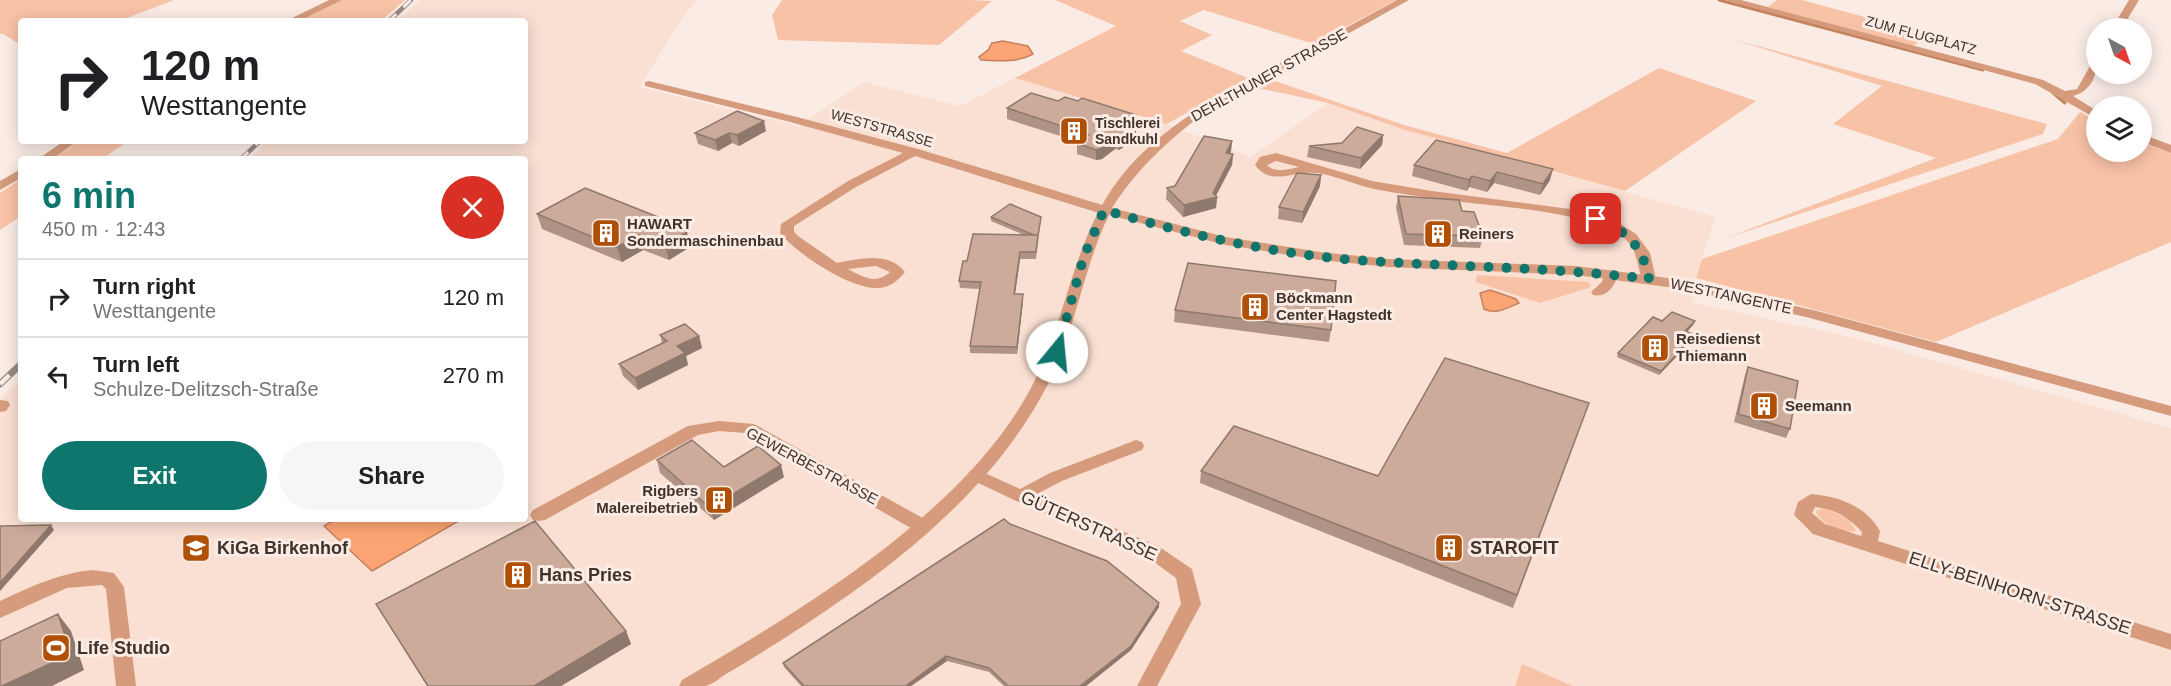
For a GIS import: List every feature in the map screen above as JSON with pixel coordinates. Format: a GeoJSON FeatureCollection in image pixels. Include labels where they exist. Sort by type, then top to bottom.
{"type":"FeatureCollection","features":[{"type":"Feature","properties":{"kind":"street"},"geometry":{"type":"LineString","coordinates":[[298,18],[337,0]]}},
{"type":"Feature","properties":{"kind":"street","name":"DEHLTHUNER STRASSE"},"geometry":{"type":"LineString","coordinates":[[690,686],[806,614],[869,569],[922,526],[976,475],[1009,435],[1027,408],[1057,352],[1084,256],[1114,192],[1136,164],[1180,125],[1225,97],[1404,0]]}},
{"type":"Feature","properties":{"kind":"street","name":"ZUM FLUGPLATZ"},"geometry":{"type":"LineString","coordinates":[[1730,0],[2039,82],[2064,95],[2075,105],[2086,110]]}},
{"type":"Feature","properties":{"kind":"street"},"geometry":{"type":"LineString","coordinates":[[2123,18],[2134,0]]}},
{"type":"Feature","properties":{"kind":"street"},"geometry":{"type":"LineString","coordinates":[[2064,95],[2080,91],[2086,81]]}},
{"type":"Feature","properties":{"kind":"street","name":"WESTSTRASSE"},"geometry":{"type":"LineString","coordinates":[[649,84],[793,119],[914,152],[1104,210]]}},
{"type":"Feature","properties":{"kind":"street"},"geometry":{"type":"LineString","coordinates":[[2152,142],[2171,149]]}},
{"type":"Feature","properties":{"kind":"street"},"geometry":{"type":"LineString","coordinates":[[49,156],[67,144]]}},
{"type":"Feature","properties":{"kind":"street"},"geometry":{"type":"LineString","coordinates":[[836,268],[796,243],[787,233],[788,224],[852,184],[914,152]]}},
{"type":"Feature","properties":{"kind":"street"},"geometry":{"type":"LineString","coordinates":[[1313,170],[1432,195],[1581,214],[1611,224],[1630,237],[1643,253],[1649,279]]}},
{"type":"Feature","properties":{"kind":"street"},"geometry":{"type":"LineString","coordinates":[[0,186],[18,175]]}},
{"type":"Feature","properties":{"kind":"street","name":"WESTTANGENTE"},"geometry":{"type":"LineString","coordinates":[[1104,210],[1203,237],[1268,250],[1353,260],[1611,274],[1649,279],[1804,311],[2171,411]]}},
{"type":"Feature","properties":{"kind":"street"},"geometry":{"type":"LineString","coordinates":[[1598,292],[1608,284],[1611,274]]}},
{"type":"Feature","properties":{"kind":"street","name":"GEWERBESTRASSE"},"geometry":{"type":"LineString","coordinates":[[539,515],[694,430],[719,426],[748,428],[922,526]]}},
{"type":"Feature","properties":{"kind":"street"},"geometry":{"type":"LineString","coordinates":[[1020,496],[1056,477],[1136,446]]}},
{"type":"Feature","properties":{"kind":"street","name":"GÜTERSTRASSE"},"geometry":{"type":"LineString","coordinates":[[976,475],[1020,496],[1152,551],[1185,574],[1191,604],[1147,686]]}},
{"type":"Feature","properties":{"kind":"street","name":"ELLY-BEINHORN-STRASSE"},"geometry":{"type":"LineString","coordinates":[[1868,544],[2171,642]]}},
{"type":"Feature","properties":{"kind":"street"},"geometry":{"type":"LineString","coordinates":[[0,610],[70,579],[90,575],[107,578],[115,587],[126,686]]}},
{"type":"Feature","properties":{"kind":"shaded area"},"geometry":{"type":"Polygon","coordinates":[[[0,0],[174,0],[127,18],[18,18],[18,43],[0,34],[0,0]]]}},
{"type":"Feature","properties":{"kind":"shaded area"},"geometry":{"type":"Polygon","coordinates":[[[341,0],[405,0],[384,18],[302,18],[341,0]]]}},
{"type":"Feature","properties":{"kind":"shaded area"},"geometry":{"type":"Polygon","coordinates":[[[420,0],[696,0],[673,32],[640,87],[798,126],[864,82],[960,106],[1015,78],[1167,124],[1250,157],[1328,103],[1402,129],[1715,217],[1696,278],[1692,302],[1855,338],[2171,428],[2171,686],[1574,686],[1522,664],[1515,686],[0,686],[0,399],[18,381],[18,522],[528,522],[528,156],[252,156],[265,144],[528,144],[528,18],[400,18],[420,0]]]}},
{"type":"Feature","properties":{"kind":"shaded area"},"geometry":{"type":"Polygon","coordinates":[[[782,0],[992,1],[939,45],[778,40],[772,15],[782,0]]]}},
{"type":"Feature","properties":{"kind":"shaded area"},"geometry":{"type":"Polygon","coordinates":[[[1055,0],[1396,0],[1314,44],[1204,10],[1180,21],[1212,35],[1181,51],[1248,78],[1167,124],[1015,78],[1116,26],[1055,0]]]}},
{"type":"Feature","properties":{"kind":"shaded area"},"geometry":{"type":"Polygon","coordinates":[[[1777,0],[1802,0],[1927,34],[1914,46],[1768,7],[1777,0]]]}},
{"type":"Feature","properties":{"kind":"shaded area"},"geometry":{"type":"Polygon","coordinates":[[[1732,39],[2047,124],[2043,134],[1726,238],[1936,158],[1833,124],[1882,86],[1732,39]]]}},
{"type":"Feature","properties":{"kind":"shaded area"},"geometry":{"type":"Polygon","coordinates":[[[1003,41],[1028,46],[1033,54],[1014,60],[981,60],[979,57],[988,50],[992,43],[1003,41]]]}},
{"type":"Feature","properties":{"kind":"shaded area"},"geometry":{"type":"Polygon","coordinates":[[[1659,68],[1756,101],[1625,191],[1402,129],[1328,103],[1258,88],[1272,80],[1404,125],[1507,153],[1659,68]]]}},
{"type":"Feature","properties":{"kind":"shaded area"},"geometry":{"type":"Polygon","coordinates":[[[2080,112],[2086,115],[2086,162],[2152,162],[2152,146],[2171,153],[2171,242],[1936,342],[1696,278],[1702,259],[2058,139],[2080,112]]]}},
{"type":"Feature","properties":{"kind":"shaded area"},"geometry":{"type":"Polygon","coordinates":[[[75,144],[124,144],[106,156],[57,156],[75,144]]]}},
{"type":"Feature","properties":{"kind":"shaded area"},"geometry":{"type":"Polygon","coordinates":[[[18,181],[18,218],[0,230],[0,193],[18,181]]]}},
{"type":"Feature","properties":{"kind":"shaded area"},"geometry":{"type":"Polygon","coordinates":[[[1477,275],[1588,282],[1591,287],[1540,303],[1476,282],[1477,275]]]}},
{"type":"Feature","properties":{"kind":"shaded area"},"geometry":{"type":"Polygon","coordinates":[[[1490,290],[1516,299],[1519,303],[1506,309],[1488,311],[1484,309],[1480,293],[1490,290]]]}},
{"type":"Feature","properties":{"kind":"shaded area"},"geometry":{"type":"Polygon","coordinates":[[[1826,508],[1849,520],[1856,531],[1839,530],[1824,521],[1816,513],[1817,510],[1826,508]]]}},
{"type":"Feature","properties":{"kind":"shaded area"},"geometry":{"type":"Polygon","coordinates":[[[331,522],[457,522],[372,571],[324,526],[331,522]]]}},
{"type":"Feature","properties":{"kind":"shaded area"},"geometry":{"type":"Polygon","coordinates":[[[1522,664],[1573,686],[1515,686],[1522,664]]]}},
{"type":"Feature","properties":{"kind":"building"},"geometry":{"type":"Polygon","coordinates":[[[1031,93],[1058,101],[1065,97],[1078,101],[1082,98],[1136,115],[1123,124],[1136,129],[1119,140],[1115,138],[1096,150],[1077,143],[1089,135],[1007,108],[1031,93]]]}},
{"type":"Feature","properties":{"kind":"building"},"geometry":{"type":"Polygon","coordinates":[[[737,111],[764,121],[737,135],[729,133],[715,140],[695,133],[737,111]]]}},
{"type":"Feature","properties":{"kind":"building"},"geometry":{"type":"Polygon","coordinates":[[[1357,127],[1383,135],[1361,158],[1309,146],[1342,143],[1357,127]]]}},
{"type":"Feature","properties":{"kind":"building"},"geometry":{"type":"Polygon","coordinates":[[[1204,136],[1232,141],[1226,153],[1233,154],[1213,193],[1217,197],[1184,205],[1167,188],[1175,186],[1204,136]]]}},
{"type":"Feature","properties":{"kind":"building"},"geometry":{"type":"Polygon","coordinates":[[[1436,140],[1553,169],[1543,184],[1497,172],[1490,181],[1472,176],[1469,180],[1414,165],[1436,140]]]}},
{"type":"Feature","properties":{"kind":"building"},"geometry":{"type":"Polygon","coordinates":[[[1297,173],[1321,175],[1303,212],[1279,207],[1297,173]]]}},
{"type":"Feature","properties":{"kind":"building"},"geometry":{"type":"Polygon","coordinates":[[[585,188],[658,217],[654,220],[687,232],[665,245],[639,235],[617,247],[537,214],[585,188]]]}},
{"type":"Feature","properties":{"kind":"building","name":"Reiners"},"geometry":{"type":"Polygon","coordinates":[[[1398,196],[1459,200],[1462,211],[1474,212],[1483,236],[1406,234],[1398,196]]]}},
{"type":"Feature","properties":{"kind":"building"},"geometry":{"type":"Polygon","coordinates":[[[1010,204],[1041,217],[1038,236],[991,217],[1010,204]]]}},
{"type":"Feature","properties":{"kind":"building"},"geometry":{"type":"Polygon","coordinates":[[[973,234],[1038,235],[1036,252],[1020,252],[1014,294],[1023,294],[1017,347],[970,346],[981,282],[959,281],[963,261],[967,261],[973,234]]]}},
{"type":"Feature","properties":{"kind":"building","name":"Böckmann Center Hagstedt"},"geometry":{"type":"Polygon","coordinates":[[[1188,263],[1336,281],[1331,330],[1175,310],[1188,263]]]}},
{"type":"Feature","properties":{"kind":"building","name":"Reisedienst Thiemann"},"geometry":{"type":"Polygon","coordinates":[[[1672,312],[1695,321],[1685,331],[1695,335],[1661,371],[1618,353],[1653,317],[1662,321],[1672,312]]]}},
{"type":"Feature","properties":{"kind":"building"},"geometry":{"type":"Polygon","coordinates":[[[685,324],[699,336],[677,346],[685,353],[635,378],[619,364],[667,341],[660,335],[685,324]]]}},
{"type":"Feature","properties":{"kind":"building","name":"STAROFIT"},"geometry":{"type":"Polygon","coordinates":[[[1445,358],[1589,403],[1517,595],[1201,471],[1234,426],[1378,476],[1445,358]]]}},
{"type":"Feature","properties":{"kind":"building","name":"Seemann"},"geometry":{"type":"Polygon","coordinates":[[[1748,367],[1798,381],[1790,429],[1738,414],[1748,367]]]}},
{"type":"Feature","properties":{"kind":"building","name":"Rigbers Malereibetrieb"},"geometry":{"type":"Polygon","coordinates":[[[692,440],[724,467],[758,446],[781,465],[710,508],[657,460],[692,440]]]}},
{"type":"Feature","properties":{"kind":"building"},"geometry":{"type":"Polygon","coordinates":[[[1004,519],[1010,524],[1107,561],[1159,603],[1131,646],[1080,686],[1008,686],[989,668],[946,656],[908,686],[804,686],[783,663],[1004,519]]]}},
{"type":"Feature","properties":{"kind":"building","name":"Hans Pries"},"geometry":{"type":"Polygon","coordinates":[[[535,521],[626,631],[534,686],[428,686],[376,604],[535,521]]]}},
{"type":"Feature","properties":{"kind":"building"},"geometry":{"type":"Polygon","coordinates":[[[51,525],[0,583],[0,526],[51,525]]]}},
{"type":"Feature","properties":{"kind":"building"},"geometry":{"type":"Polygon","coordinates":[[[58,614],[71,654],[0,686],[0,641],[58,614]]]}},
{"type":"Feature","properties":{"kind":"waterway"},"geometry":{"type":"LineString","coordinates":[[1719,0],[1983,70]]}},
{"type":"Feature","properties":{"kind":"waterway"},"geometry":{"type":"LineString","coordinates":[[2053,93],[2065,103]]}},
{"type":"Feature","properties":{"kind":"railway"},"geometry":{"type":"LineString","coordinates":[[392,18],[411,0]]}},
{"type":"Feature","properties":{"kind":"railway"},"geometry":{"type":"LineString","coordinates":[[244,156],[257,144]]}},
{"type":"Feature","properties":{"kind":"railway"},"geometry":{"type":"LineString","coordinates":[[0,384],[18,367]]}},
{"type":"Feature","properties":{"kind":"place","name":"Tischlerei Sandkuhl"},"geometry":{"type":"Point","coordinates":[1074,131]}},
{"type":"Feature","properties":{"kind":"place","name":"HAWART Sondermaschinenbau"},"geometry":{"type":"Point","coordinates":[606,233]}},
{"type":"Feature","properties":{"kind":"place","name":"Reiners"},"geometry":{"type":"Point","coordinates":[1438,234]}},
{"type":"Feature","properties":{"kind":"place","name":"Böckmann Center Hagstedt"},"geometry":{"type":"Point","coordinates":[1255,307]}},
{"type":"Feature","properties":{"kind":"place","name":"Reisedienst Thiemann"},"geometry":{"type":"Point","coordinates":[1655,348]}},
{"type":"Feature","properties":{"kind":"place","name":"Seemann"},"geometry":{"type":"Point","coordinates":[1764,406]}},
{"type":"Feature","properties":{"kind":"place","name":"Rigbers Malereibetrieb"},"geometry":{"type":"Point","coordinates":[719,500]}},
{"type":"Feature","properties":{"kind":"place","name":"KiGa Birkenhof"},"geometry":{"type":"Point","coordinates":[196,548]}},
{"type":"Feature","properties":{"kind":"place","name":"STAROFIT"},"geometry":{"type":"Point","coordinates":[1449,548]}},
{"type":"Feature","properties":{"kind":"place","name":"Hans Pries"},"geometry":{"type":"Point","coordinates":[518,575]}},
{"type":"Feature","properties":{"kind":"place","name":"Life Studio"},"geometry":{"type":"Point","coordinates":[56,648]}},
{"type":"Feature","properties":{"kind":"route"},"geometry":{"type":"LineString","coordinates":[[1057,352],[1084,256],[1104,210],[1203,237],[1268,250],[1353,260],[1587,272],[1649,279],[1643,253],[1630,237],[1611,224],[1596,219]]}}]}
